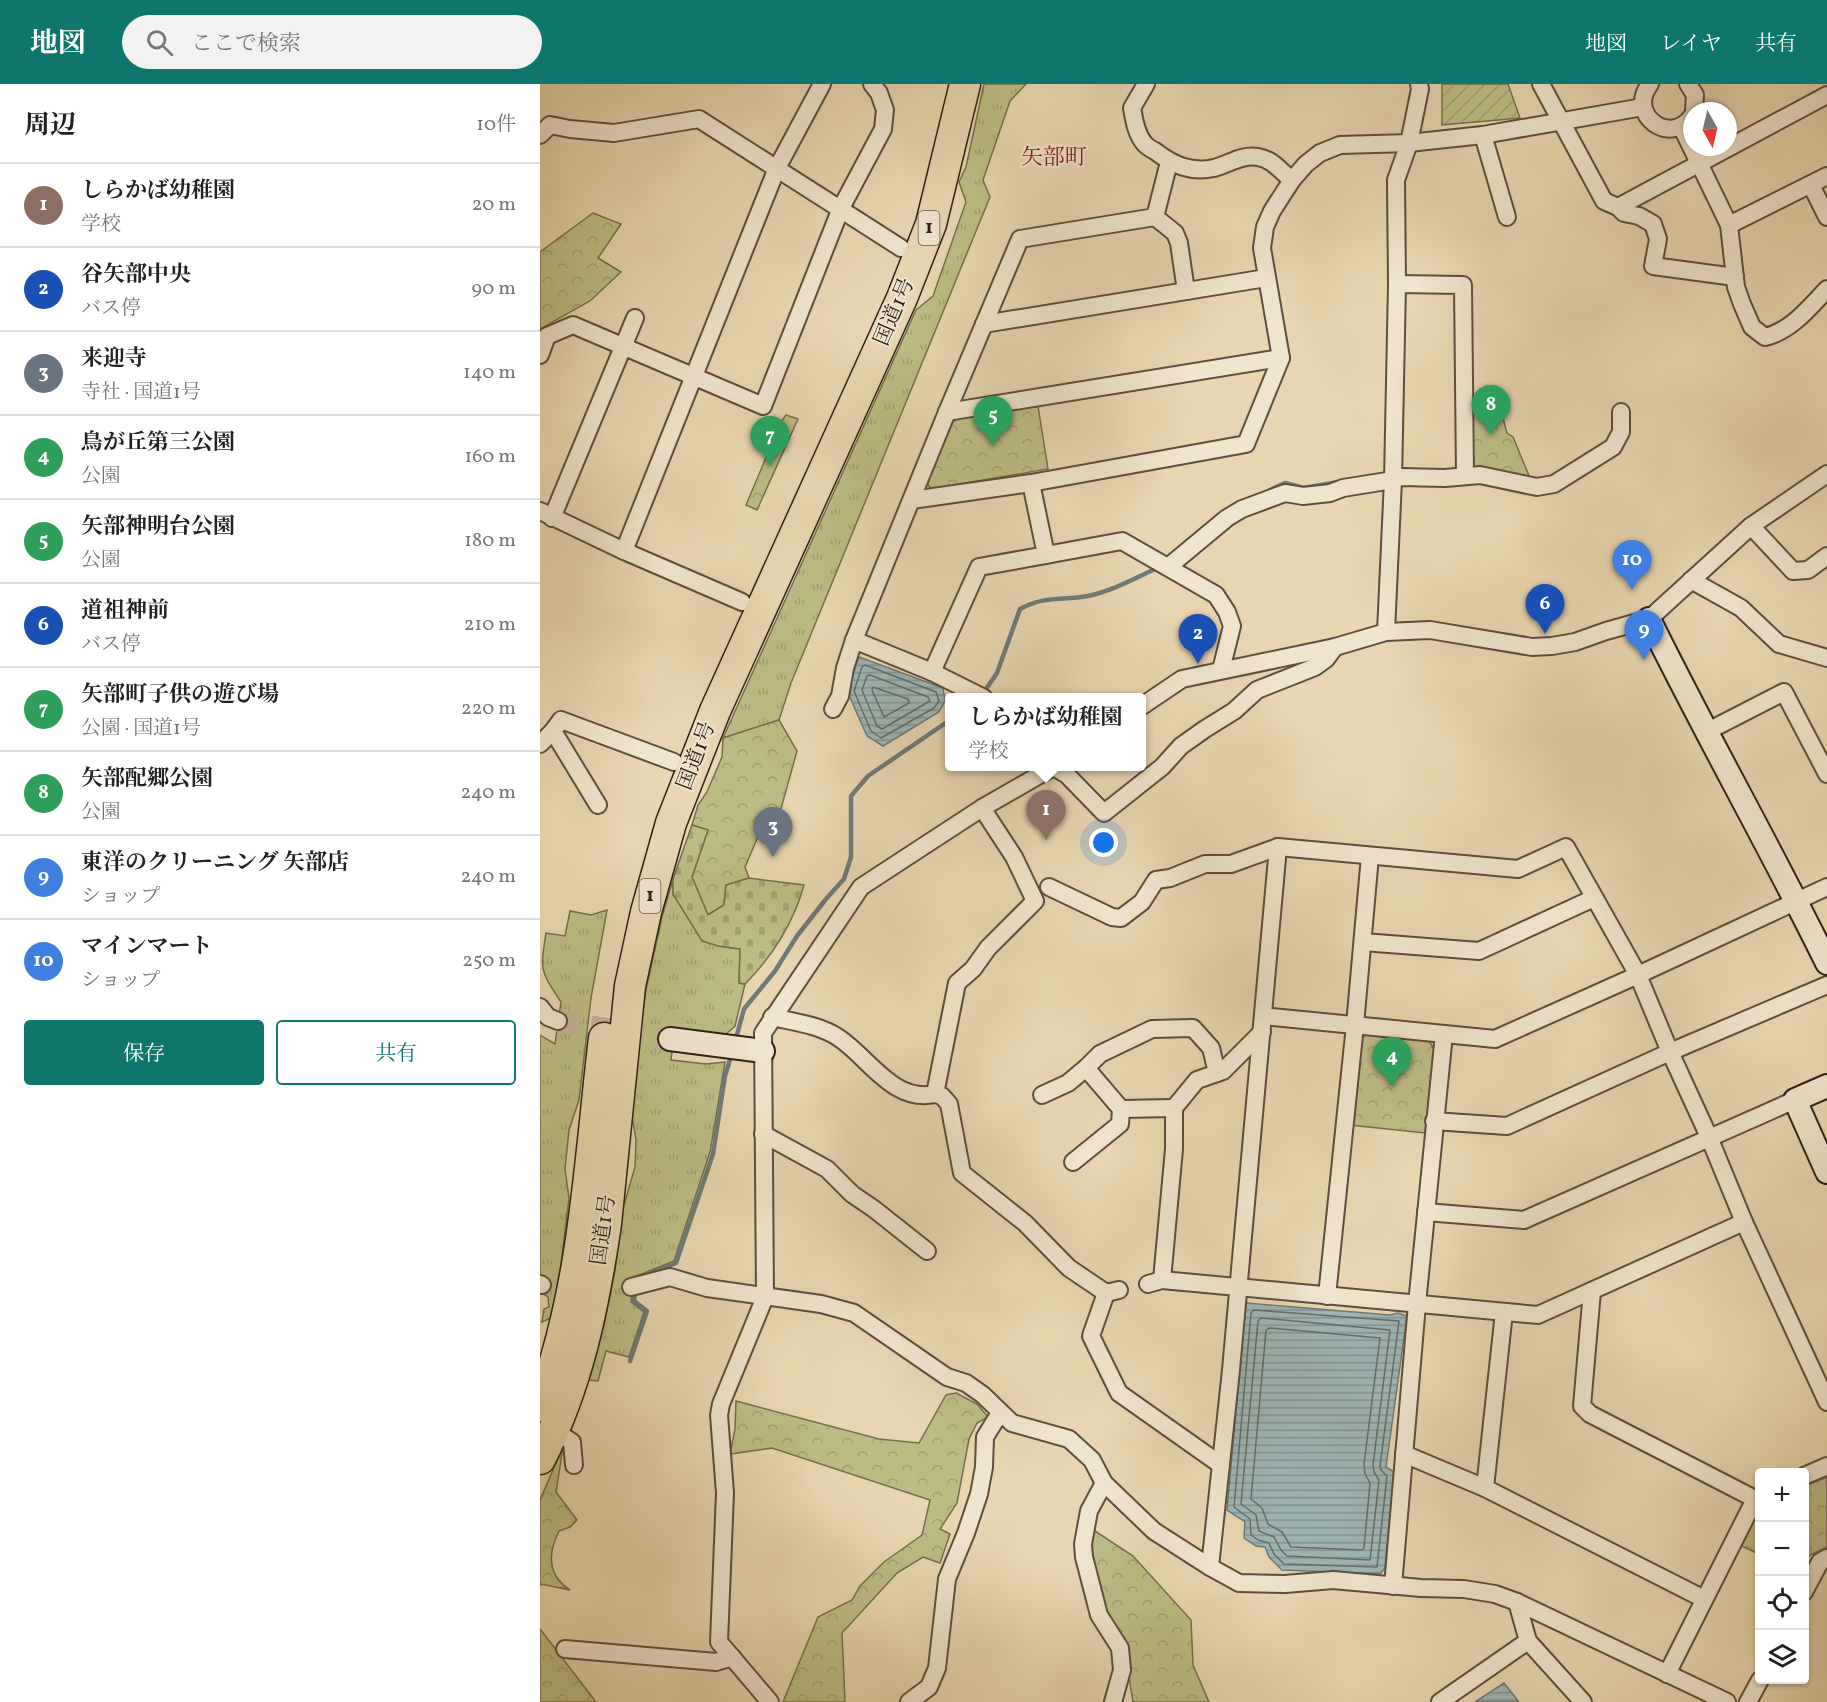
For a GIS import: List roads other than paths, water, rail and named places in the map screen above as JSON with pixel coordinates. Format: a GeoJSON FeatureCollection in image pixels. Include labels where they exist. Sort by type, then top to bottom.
{"type":"FeatureCollection","features":[{"type":"Feature","properties":{"kind":"highway","name":"国道1号"},"geometry":{"type":"LineString","coordinates":[[540,1459],[585,1224],[597,1097],[613,969],[628,901],[649,829],[674,762],[742,602],[850,367],[901,248],[933,151],[948,84]]}},
{"type":"Feature","properties":{"kind":"highway","name":"国道1号"},"geometry":{"type":"LineString","coordinates":[[547,1418],[582,1352],[606,1224],[630,986],[646,912],[671,823],[715,711],[902,298],[931,224],[965,84]]}},
{"type":"Feature","properties":{"kind":"street"},"geometry":{"type":"LineString","coordinates":[[624,550],[777,168],[822,84]]}},
{"type":"Feature","properties":{"kind":"street"},"geometry":{"type":"LineString","coordinates":[[540,355],[547,336],[573,325],[763,406],[841,208],[883,129],[885,110],[879,93],[872,84]]}},
{"type":"Feature","properties":{"kind":"street"},"geometry":{"type":"LineString","coordinates":[[1146,84],[1132,108],[1136,126],[1143,143],[1169,162],[1188,169],[1203,170],[1246,156],[1259,157],[1276,164],[1292,180]]}},
{"type":"Feature","properties":{"kind":"street"},"geometry":{"type":"LineString","coordinates":[[1386,632],[1393,480],[1397,284],[1396,180],[1409,143],[1419,84]]}},
{"type":"Feature","properties":{"kind":"street"},"geometry":{"type":"LineString","coordinates":[[1540,84],[1604,201],[1618,207],[1624,213],[1639,216],[1653,224],[1658,239],[1653,266],[1736,277]]}},
{"type":"Feature","properties":{"kind":"street"},"geometry":{"type":"LineString","coordinates":[[1650,84],[1643,98],[1646,115],[1657,126],[1665,129],[1683,122]]}},
{"type":"Feature","properties":{"kind":"street"},"geometry":{"type":"LineString","coordinates":[[1691,85],[1695,102]]}},
{"type":"Feature","properties":{"kind":"street"},"geometry":{"type":"LineString","coordinates":[[1618,207],[1827,94]]}},
{"type":"Feature","properties":{"kind":"street"},"geometry":{"type":"LineString","coordinates":[[912,500],[1031,483],[1246,444],[1281,358],[1262,248],[1265,227],[1272,211],[1292,180],[1320,153],[1340,145],[1409,143],[1483,135],[1643,107]]}},
{"type":"Feature","properties":{"kind":"street"},"geometry":{"type":"LineString","coordinates":[[540,135],[550,125],[614,133],[699,119],[901,248]]}},
{"type":"Feature","properties":{"kind":"street"},"geometry":{"type":"LineString","coordinates":[[1483,135],[1507,217]]}},
{"type":"Feature","properties":{"kind":"street"},"geometry":{"type":"LineString","coordinates":[[1698,156],[1729,225],[1736,287],[1752,327],[1765,337],[1778,334],[1824,299]]}},
{"type":"Feature","properties":{"kind":"street"},"geometry":{"type":"LineString","coordinates":[[1155,217],[1169,162]]}},
{"type":"Feature","properties":{"kind":"street"},"geometry":{"type":"LineString","coordinates":[[1729,225],[1827,176]]}},
{"type":"Feature","properties":{"kind":"street"},"geometry":{"type":"LineString","coordinates":[[1811,185],[1827,217]]}},
{"type":"Feature","properties":{"kind":"street"},"geometry":{"type":"LineString","coordinates":[[833,709],[840,696],[845,668],[854,640],[1020,239],[1155,217],[1175,233],[1179,243],[1186,291]]}},
{"type":"Feature","properties":{"kind":"street"},"geometry":{"type":"LineString","coordinates":[[984,324],[1266,278]]}},
{"type":"Feature","properties":{"kind":"street"},"geometry":{"type":"LineString","coordinates":[[1397,284],[1463,285],[1465,476]]}},
{"type":"Feature","properties":{"kind":"street"},"geometry":{"type":"LineString","coordinates":[[635,318],[546,514],[742,602]]}},
{"type":"Feature","properties":{"kind":"street"},"geometry":{"type":"LineString","coordinates":[[947,412],[1281,358]]}},
{"type":"Feature","properties":{"kind":"street"},"geometry":{"type":"LineString","coordinates":[[1168,567],[1227,518],[1242,509],[1285,493],[1303,496],[1330,494],[1343,488],[1400,477],[1480,476],[1537,487],[1554,484],[1613,447],[1621,432],[1621,412]]}},
{"type":"Feature","properties":{"kind":"street"},"geometry":{"type":"LineString","coordinates":[[1146,703],[1182,679],[1335,647],[1386,632],[1430,630],[1532,647],[1575,642],[1649,619],[1751,526],[1827,474]]}},
{"type":"Feature","properties":{"kind":"street"},"geometry":{"type":"LineString","coordinates":[[1031,483],[1046,555]]}},
{"type":"Feature","properties":{"kind":"street"},"geometry":{"type":"LineString","coordinates":[[1751,526],[1793,571],[1808,570],[1827,556]]}},
{"type":"Feature","properties":{"kind":"street"},"geometry":{"type":"LineString","coordinates":[[932,672],[979,567],[1122,541],[1216,595],[1227,612],[1232,626],[1221,670]]}},
{"type":"Feature","properties":{"kind":"street"},"geometry":{"type":"LineString","coordinates":[[1691,580],[1740,608],[1758,622],[1779,644],[1827,658]]}},
{"type":"Feature","properties":{"kind":"street"},"geometry":{"type":"LineString","coordinates":[[1649,619],[1827,963]]}},
{"type":"Feature","properties":{"kind":"street"},"geometry":{"type":"LineString","coordinates":[[854,640],[932,672],[975,693]]}},
{"type":"Feature","properties":{"kind":"street"},"geometry":{"type":"LineString","coordinates":[[1060,771],[1104,813],[1162,767],[1181,746],[1234,711],[1257,690],[1315,667],[1326,659],[1335,647]]}},
{"type":"Feature","properties":{"kind":"street"},"geometry":{"type":"LineString","coordinates":[[1706,732],[1784,692],[1827,774]]}},
{"type":"Feature","properties":{"kind":"street"},"geometry":{"type":"LineString","coordinates":[[540,744],[561,720],[674,762]]}},
{"type":"Feature","properties":{"kind":"street"},"geometry":{"type":"LineString","coordinates":[[553,731],[598,805]]}},
{"type":"Feature","properties":{"kind":"street"},"geometry":{"type":"LineString","coordinates":[[770,1702],[719,1642],[724,1493],[719,1415],[721,1404],[765,1297],[763,1033],[861,887],[982,808],[1047,771]]}},
{"type":"Feature","properties":{"kind":"street"},"geometry":{"type":"LineString","coordinates":[[935,1094],[957,983],[974,969],[988,948],[1035,901],[1014,857],[982,808]]}},
{"type":"Feature","properties":{"kind":"street"},"geometry":{"type":"LineString","coordinates":[[1210,1567],[1278,847]]}},
{"type":"Feature","properties":{"kind":"street"},"geometry":{"type":"LineString","coordinates":[[1048,887],[1112,917],[1120,918],[1142,902],[1156,880],[1170,878],[1205,864],[1231,864],[1278,847],[1518,869],[1566,847],[1638,975],[1744,1222],[1827,1402]]}},
{"type":"Feature","properties":{"kind":"street"},"geometry":{"type":"LineString","coordinates":[[1327,1296],[1370,856]]}},
{"type":"Feature","properties":{"kind":"street"},"geometry":{"type":"LineString","coordinates":[[1262,1024],[1355,1025],[1495,1039],[1827,887]]}},
{"type":"Feature","properties":{"kind":"street"},"geometry":{"type":"LineString","coordinates":[[1363,942],[1479,951],[1594,898]]}},
{"type":"Feature","properties":{"kind":"street"},"geometry":{"type":"LineString","coordinates":[[1434,1121],[1507,1126],[1670,1052],[1827,985]]}},
{"type":"Feature","properties":{"kind":"street"},"geometry":{"type":"LineString","coordinates":[[540,1007],[548,1017],[558,1021]]}},
{"type":"Feature","properties":{"kind":"street"},"geometry":{"type":"LineString","coordinates":[[772,1017],[817,1028],[838,1038],[877,1073],[901,1090],[925,1096],[935,1094],[942,1096],[949,1104],[962,1173],[1025,1223],[1069,1268],[1112,1292],[1091,1336],[1119,1393],[1221,1465]]}},
{"type":"Feature","properties":{"kind":"street"},"geometry":{"type":"LineString","coordinates":[[1262,1024],[1223,1071],[1197,1080],[1174,1108],[1174,1149],[1155,1282],[1238,1287],[1538,1315],[1744,1222]]}},
{"type":"Feature","properties":{"kind":"street"},"geometry":{"type":"LineString","coordinates":[[1042,1095],[1068,1083],[1100,1054],[1153,1029],[1193,1028],[1211,1048],[1217,1073]]}},
{"type":"Feature","properties":{"kind":"street"},"geometry":{"type":"LineString","coordinates":[[1393,1586],[1417,1304],[1444,1034]]}},
{"type":"Feature","properties":{"kind":"street"},"geometry":{"type":"LineString","coordinates":[[670,1039],[763,1051]]}},
{"type":"Feature","properties":{"kind":"street"},"geometry":{"type":"LineString","coordinates":[[1073,1162],[1120,1124],[1121,1109],[1086,1068]]}},
{"type":"Feature","properties":{"kind":"street"},"geometry":{"type":"LineString","coordinates":[[1426,1212],[1524,1220],[1827,1086]]}},
{"type":"Feature","properties":{"kind":"street"},"geometry":{"type":"LineString","coordinates":[[1795,1100],[1827,1172]]}},
{"type":"Feature","properties":{"kind":"street"},"geometry":{"type":"LineString","coordinates":[[1121,1109],[1174,1108]]}},
{"type":"Feature","properties":{"kind":"street"},"geometry":{"type":"LineString","coordinates":[[763,1134],[827,1169],[852,1194],[927,1251]]}},
{"type":"Feature","properties":{"kind":"street"},"geometry":{"type":"LineString","coordinates":[[631,1287],[670,1277],[707,1288],[821,1304],[854,1313],[947,1377],[967,1384],[983,1395],[1012,1423],[1069,1439],[1092,1460],[1104,1483],[1154,1531],[1239,1583],[1285,1584],[1333,1580],[1393,1586],[1464,1589],[1494,1594],[1517,1602],[1727,1702]]}},
{"type":"Feature","properties":{"kind":"street"},"geometry":{"type":"LineString","coordinates":[[1592,1291],[1582,1406],[1590,1414],[1755,1497]]}},
{"type":"Feature","properties":{"kind":"street"},"geometry":{"type":"LineString","coordinates":[[1485,1488],[1504,1312]]}},
{"type":"Feature","properties":{"kind":"street"},"geometry":{"type":"LineString","coordinates":[[909,1702],[929,1687],[937,1668],[947,1579],[979,1494],[984,1467],[985,1437],[1000,1413]]}},
{"type":"Feature","properties":{"kind":"street"},"geometry":{"type":"LineString","coordinates":[[547,1418],[572,1442],[574,1465]]}},
{"type":"Feature","properties":{"kind":"street"},"geometry":{"type":"LineString","coordinates":[[1404,1454],[1485,1488],[1704,1599]]}},
{"type":"Feature","properties":{"kind":"street"},"geometry":{"type":"LineString","coordinates":[[1809,1474],[1827,1466]]}},
{"type":"Feature","properties":{"kind":"street"},"geometry":{"type":"LineString","coordinates":[[1104,1483],[1089,1511],[1083,1544],[1084,1557],[1099,1615],[1120,1648],[1122,1670],[1113,1702]]}},
{"type":"Feature","properties":{"kind":"street"},"geometry":{"type":"LineString","coordinates":[[1667,1674],[1755,1502]]}},
{"type":"Feature","properties":{"kind":"street"},"geometry":{"type":"LineString","coordinates":[[1809,1583],[1820,1562],[1827,1558]]}},
{"type":"Feature","properties":{"kind":"street"},"geometry":{"type":"LineString","coordinates":[[1517,1602],[1528,1641],[1583,1702]]}},
{"type":"Feature","properties":{"kind":"street"},"geometry":{"type":"LineString","coordinates":[[1440,1702],[1528,1641]]}},
{"type":"Feature","properties":{"kind":"street"},"geometry":{"type":"LineString","coordinates":[[565,1649],[716,1662],[732,1657]]}},
{"type":"Feature","properties":{"kind":"street"},"geometry":{"type":"LineString","coordinates":[[1748,1702],[1758,1684]]}},
{"type":"Feature","properties":{"kind":"water"},"geometry":{"type":"Polygon","coordinates":[[[859,657],[943,688],[945,701],[939,712],[883,746],[867,736],[848,693],[859,657]]]}},
{"type":"Feature","properties":{"kind":"water"},"geometry":{"type":"Polygon","coordinates":[[[1246,1303],[1390,1315],[1398,1313],[1407,1316],[1386,1467],[1394,1472],[1385,1568],[1380,1574],[1282,1570],[1269,1557],[1265,1547],[1256,1546],[1244,1538],[1245,1522],[1227,1510],[1246,1303]]]}},
{"type":"Feature","properties":{"kind":"water"},"geometry":{"type":"Polygon","coordinates":[[[1504,1683],[1519,1702],[1475,1702],[1504,1683]]]}},
{"type":"Feature","properties":{"kind":"waterway"},"geometry":{"type":"LineString","coordinates":[[1270,490],[1285,483],[1304,488],[1338,482]]}},
{"type":"Feature","properties":{"kind":"waterway"},"geometry":{"type":"LineString","coordinates":[[983,693],[997,673],[1020,609],[1046,600],[1097,594],[1153,570]]}},
{"type":"Feature","properties":{"kind":"waterway"},"geometry":{"type":"LineString","coordinates":[[735,1042],[744,1009],[775,971],[797,936],[844,879],[851,857],[851,796],[868,776],[945,723]]}},
{"type":"Feature","properties":{"kind":"waterway"},"geometry":{"type":"LineString","coordinates":[[644,1276],[676,1263],[713,1154],[725,1076],[732,1053]]}},
{"type":"Feature","properties":{"kind":"waterway"},"geometry":{"type":"LineString","coordinates":[[630,1361],[647,1311],[634,1301],[635,1291]]}},
{"type":"Feature","properties":{"kind":"tunnel"},"geometry":{"type":"LineString","coordinates":[[558,1021],[670,1039]]}},
{"type":"Feature","properties":{"kind":"place","name":"矢部配郷公園"},"geometry":{"type":"Point","coordinates":[1491,435]}},
{"type":"Feature","properties":{"kind":"place","name":"矢部神明台公園"},"geometry":{"type":"Point","coordinates":[993,446]}},
{"type":"Feature","properties":{"kind":"place","name":"矢部町子供の遊び場"},"geometry":{"type":"Point","coordinates":[770,466]}},
{"type":"Feature","properties":{"kind":"place","name":"マインマート"},"geometry":{"type":"Point","coordinates":[1632,590]}},
{"type":"Feature","properties":{"kind":"place","name":"道祖神前"},"geometry":{"type":"Point","coordinates":[1545,634]}},
{"type":"Feature","properties":{"kind":"place","name":"東洋のクリーニング 矢部店"},"geometry":{"type":"Point","coordinates":[1644,660]}},
{"type":"Feature","properties":{"kind":"place","name":"谷矢部中央"},"geometry":{"type":"Point","coordinates":[1198,664]}},
{"type":"Feature","properties":{"kind":"place","name":"しらかば幼稚園"},"geometry":{"type":"Point","coordinates":[1046,840]}},
{"type":"Feature","properties":{"kind":"place","name":"来迎寺"},"geometry":{"type":"Point","coordinates":[773,857]}},
{"type":"Feature","properties":{"kind":"place","name":"鳥が丘第三公園"},"geometry":{"type":"Point","coordinates":[1392,1087]}},
{"type":"Feature","properties":{"kind":"district","name":"矢部町"},"geometry":{"type":"Point","coordinates":[1054,158]}}]}
